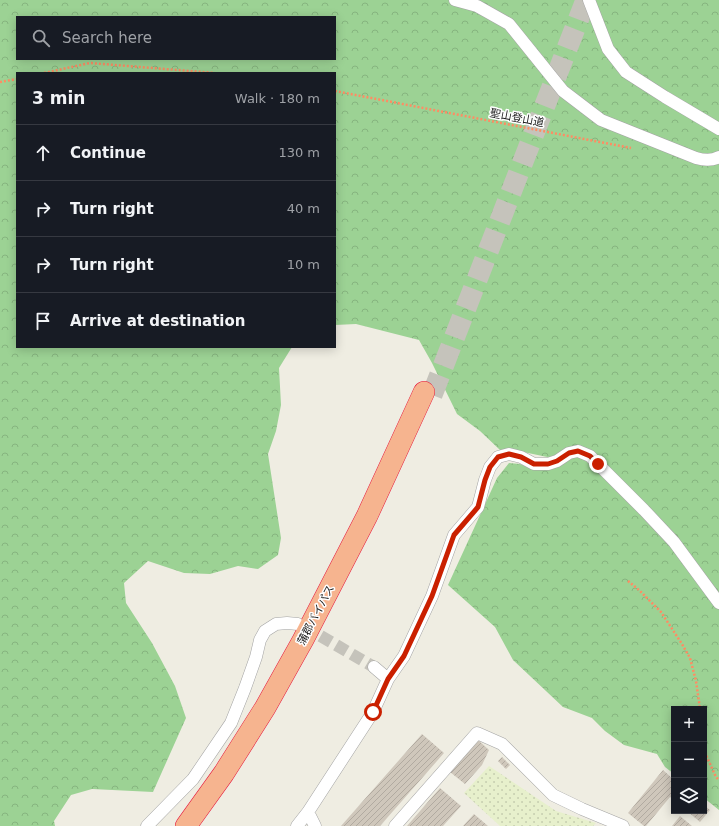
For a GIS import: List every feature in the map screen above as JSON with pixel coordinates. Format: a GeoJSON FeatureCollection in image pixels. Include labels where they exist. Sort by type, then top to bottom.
{"type":"FeatureCollection","features":[{"type":"Feature","properties":{"kind":"highway","name":"蒲郡バイパス"},"geometry":{"type":"LineString","coordinates":[[186,826],[224,773],[265,708],[300,647],[428,393],[376,520],[314,642],[271,717],[198,826]]}},
{"type":"Feature","properties":{"kind":"street"},"geometry":{"type":"LineString","coordinates":[[455,0],[477,6],[509,24],[563,91],[601,120],[696,158],[704,160],[716,159],[719,157]]}},
{"type":"Feature","properties":{"kind":"street"},"geometry":{"type":"LineString","coordinates":[[589,0],[608,49],[626,72],[719,129]]}},
{"type":"Feature","properties":{"kind":"street"},"geometry":{"type":"LineString","coordinates":[[297,826],[308,812],[373,712],[388,679],[404,656],[432,596],[454,535],[478,507],[490,467],[498,457],[509,454],[521,457],[534,464],[548,464],[557,461],[569,453],[578,451],[590,456],[674,542],[719,603]]}},
{"type":"Feature","properties":{"kind":"street"},"geometry":{"type":"LineString","coordinates":[[147,826],[193,779],[231,723],[256,657],[260,640],[265,631],[276,624],[298,624]]}},
{"type":"Feature","properties":{"kind":"street"},"geometry":{"type":"LineString","coordinates":[[374,667],[388,679]]}},
{"type":"Feature","properties":{"kind":"street"},"geometry":{"type":"LineString","coordinates":[[395,826],[477,733],[502,744],[553,795],[623,826]]}},
{"type":"Feature","properties":{"kind":"street"},"geometry":{"type":"LineString","coordinates":[[308,812],[315,826]]}},
{"type":"Feature","properties":{"kind":"path"},"geometry":{"type":"LineString","coordinates":[[49,72],[90,63],[202,72]]}},
{"type":"Feature","properties":{"kind":"path"},"geometry":{"type":"LineString","coordinates":[[0,82],[16,79]]}},
{"type":"Feature","properties":{"kind":"path","name":"聖山登山道"},"geometry":{"type":"LineString","coordinates":[[336,91],[638,149]]}},
{"type":"Feature","properties":{"kind":"path"},"geometry":{"type":"LineString","coordinates":[[628,581],[662,612],[682,644],[690,658],[696,681],[700,706]]}},
{"type":"Feature","properties":{"kind":"path"},"geometry":{"type":"LineString","coordinates":[[705,742],[706,755],[716,777],[719,780]]}},
{"type":"Feature","properties":{"kind":"green space"},"geometry":{"type":"Polygon","coordinates":[[[0,0],[719,0],[719,595],[597,455],[552,458],[509,449],[500,450],[480,431],[457,414],[419,340],[356,324],[336,325],[336,72],[16,72],[16,348],[291,348],[279,368],[281,405],[276,431],[268,454],[281,538],[278,555],[258,569],[238,566],[210,574],[184,573],[148,561],[124,583],[126,603],[152,643],[175,686],[186,718],[153,792],[92,789],[71,795],[54,821],[55,826],[0,826],[0,0]]]}},
{"type":"Feature","properties":{"kind":"green space"},"geometry":{"type":"Polygon","coordinates":[[[575,455],[581,456],[653,526],[690,570],[719,609],[719,810],[707,800],[707,706],[671,706],[671,772],[665,767],[657,754],[624,745],[605,731],[592,718],[563,707],[513,660],[495,627],[448,585],[497,478],[509,463],[520,464],[531,468],[575,455]]]}},
{"type":"Feature","properties":{"kind":"green space"},"geometry":{"type":"Polygon","coordinates":[[[489,766],[556,811],[596,823],[593,826],[500,826],[464,793],[489,766]]]}},
{"type":"Feature","properties":{"kind":"building"},"geometry":{"type":"Polygon","coordinates":[[[422,734],[444,753],[380,826],[341,826],[422,734]]]}},
{"type":"Feature","properties":{"kind":"building"},"geometry":{"type":"Polygon","coordinates":[[[478,740],[489,750],[482,765],[465,784],[450,772],[478,740]]]}},
{"type":"Feature","properties":{"kind":"building"},"geometry":{"type":"Polygon","coordinates":[[[502,757],[510,765],[506,769],[498,761],[502,757]]]}},
{"type":"Feature","properties":{"kind":"building"},"geometry":{"type":"Polygon","coordinates":[[[663,770],[671,777],[671,798],[670,797],[646,826],[628,813],[663,770]]]}},
{"type":"Feature","properties":{"kind":"building"},"geometry":{"type":"Polygon","coordinates":[[[440,788],[461,806],[443,826],[407,826],[440,788]]]}},
{"type":"Feature","properties":{"kind":"building"},"geometry":{"type":"Polygon","coordinates":[[[474,814],[488,826],[463,826],[474,814]]]}},
{"type":"Feature","properties":{"kind":"building"},"geometry":{"type":"Polygon","coordinates":[[[691,814],[707,814],[700,822],[691,814]]]}},
{"type":"Feature","properties":{"kind":"building"},"geometry":{"type":"Polygon","coordinates":[[[680,816],[692,826],[672,826],[680,816]]]}},
{"type":"Feature","properties":{"kind":"tunnel"},"geometry":{"type":"LineString","coordinates":[[432,395],[586,0]]}},
{"type":"Feature","properties":{"kind":"tunnel"},"geometry":{"type":"LineString","coordinates":[[305,627],[374,667]]}},
{"type":"Feature","properties":{"kind":"route"},"geometry":{"type":"LineString","coordinates":[[373,712],[388,679],[404,656],[432,596],[454,535],[478,507],[490,467],[498,457],[509,454],[521,457],[534,464],[548,464],[557,461],[569,453],[578,451],[590,456],[598,464]]}}]}
